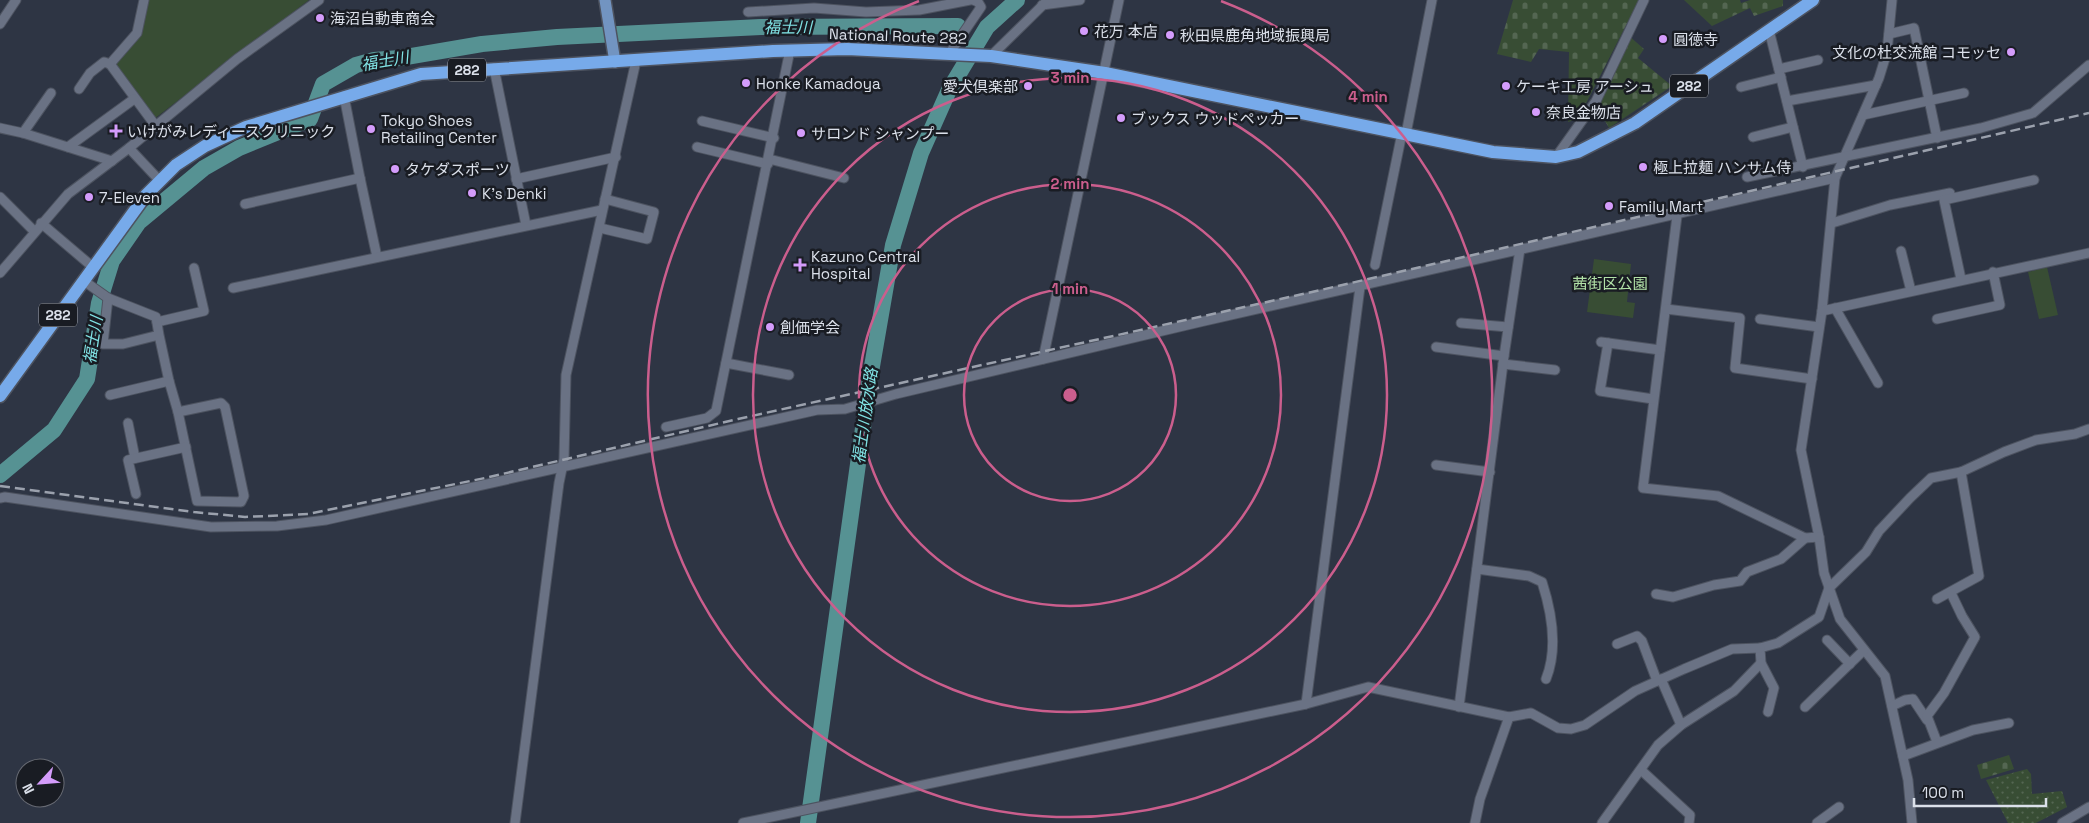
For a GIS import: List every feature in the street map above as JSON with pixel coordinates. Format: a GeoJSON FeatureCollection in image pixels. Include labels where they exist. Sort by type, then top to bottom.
{"type":"FeatureCollection","features":[{"type":"Feature","properties":{"kind":"highway","name":"National Route 282"},"geometry":{"type":"LineString","coordinates":[[0,396],[87,284],[94,268],[146,195],[176,165],[205,146],[246,127],[420,74],[790,50],[856,50],[991,56],[1105,73],[1493,152],[1556,157],[1578,152],[1635,123],[1814,0]]}},
{"type":"Feature","properties":{"kind":"main road"},"geometry":{"type":"LineString","coordinates":[[605,0],[615,62]]}},
{"type":"Feature","properties":{"kind":"street"},"geometry":{"type":"LineString","coordinates":[[0,24],[16,0]]}},
{"type":"Feature","properties":{"kind":"street"},"geometry":{"type":"LineString","coordinates":[[110,64],[137,33],[144,0]]}},
{"type":"Feature","properties":{"kind":"street"},"geometry":{"type":"LineString","coordinates":[[0,273],[34,231],[68,194],[129,148],[237,60],[319,0]]}},
{"type":"Feature","properties":{"kind":"street"},"geometry":{"type":"LineString","coordinates":[[748,12],[814,8],[866,12],[901,10],[971,0],[978,2],[981,7],[951,54]]}},
{"type":"Feature","properties":{"kind":"street"},"geometry":{"type":"LineString","coordinates":[[991,56],[1045,3],[1080,0]]}},
{"type":"Feature","properties":{"kind":"street"},"geometry":{"type":"LineString","coordinates":[[1043,359],[1120,0]]}},
{"type":"Feature","properties":{"kind":"street"},"geometry":{"type":"LineString","coordinates":[[1375,265],[1432,0]]}},
{"type":"Feature","properties":{"kind":"street"},"geometry":{"type":"LineString","coordinates":[[1556,157],[1596,101],[1644,0]]}},
{"type":"Feature","properties":{"kind":"street"},"geometry":{"type":"LineString","coordinates":[[1892,0],[1887,52],[1876,85],[1835,178],[1822,311],[1801,450],[1819,537],[1824,573],[1840,619],[1886,676],[1903,756],[1912,823]]}},
{"type":"Feature","properties":{"kind":"street"},"geometry":{"type":"LineString","coordinates":[[1889,34],[1914,28],[1937,138]]}},
{"type":"Feature","properties":{"kind":"street"},"geometry":{"type":"LineString","coordinates":[[1769,30],[1803,166]]}},
{"type":"Feature","properties":{"kind":"street"},"geometry":{"type":"LineString","coordinates":[[666,427],[708,418],[716,411],[774,138],[790,50]]}},
{"type":"Feature","properties":{"kind":"street"},"geometry":{"type":"LineString","coordinates":[[514,823],[562,469],[566,375],[600,228],[602,210],[616,157],[636,60]]}},
{"type":"Feature","properties":{"kind":"street"},"geometry":{"type":"LineString","coordinates":[[1741,87],[1818,60]]}},
{"type":"Feature","properties":{"kind":"street"},"geometry":{"type":"LineString","coordinates":[[79,89],[90,73],[104,62],[110,64],[155,125]]}},
{"type":"Feature","properties":{"kind":"street"},"geometry":{"type":"LineString","coordinates":[[1747,177],[1844,159],[1981,128],[2033,113],[2089,65]]}},
{"type":"Feature","properties":{"kind":"street"},"geometry":{"type":"LineString","coordinates":[[494,68],[526,226]]}},
{"type":"Feature","properties":{"kind":"street"},"geometry":{"type":"LineString","coordinates":[[1786,101],[1876,85]]}},
{"type":"Feature","properties":{"kind":"street"},"geometry":{"type":"LineString","coordinates":[[23,133],[51,93]]}},
{"type":"Feature","properties":{"kind":"street"},"geometry":{"type":"LineString","coordinates":[[1863,115],[1964,93]]}},
{"type":"Feature","properties":{"kind":"street"},"geometry":{"type":"LineString","coordinates":[[344,96],[377,257]]}},
{"type":"Feature","properties":{"kind":"street"},"geometry":{"type":"LineString","coordinates":[[68,147],[134,99]]}},
{"type":"Feature","properties":{"kind":"street"},"geometry":{"type":"LineString","coordinates":[[702,121],[774,138]]}},
{"type":"Feature","properties":{"kind":"street"},"geometry":{"type":"LineString","coordinates":[[1752,137],[1793,127]]}},
{"type":"Feature","properties":{"kind":"street"},"geometry":{"type":"LineString","coordinates":[[0,128],[23,133],[112,161]]}},
{"type":"Feature","properties":{"kind":"street"},"geometry":{"type":"LineString","coordinates":[[697,147],[844,178]]}},
{"type":"Feature","properties":{"kind":"street"},"geometry":{"type":"LineString","coordinates":[[129,148],[160,180]]}},
{"type":"Feature","properties":{"kind":"street"},"geometry":{"type":"LineString","coordinates":[[516,179],[616,157]]}},
{"type":"Feature","properties":{"kind":"street"},"geometry":{"type":"LineString","coordinates":[[245,204],[360,178]]}},
{"type":"Feature","properties":{"kind":"street"},"geometry":{"type":"LineString","coordinates":[[0,498],[5,497],[210,527],[277,526],[326,520],[562,469],[817,410],[845,409],[1043,359],[1520,249],[1677,216],[1835,178]]}},
{"type":"Feature","properties":{"kind":"street"},"geometry":{"type":"LineString","coordinates":[[1961,280],[1944,200],[2034,180]]}},
{"type":"Feature","properties":{"kind":"street"},"geometry":{"type":"LineString","coordinates":[[1832,223],[1890,205],[1952,193],[1954,198]]}},
{"type":"Feature","properties":{"kind":"street"},"geometry":{"type":"LineString","coordinates":[[0,197],[34,231]]}},
{"type":"Feature","properties":{"kind":"street"},"geometry":{"type":"LineString","coordinates":[[600,228],[646,239],[654,212],[605,199]]}},
{"type":"Feature","properties":{"kind":"street"},"geometry":{"type":"LineString","coordinates":[[233,288],[602,210]]}},
{"type":"Feature","properties":{"kind":"street"},"geometry":{"type":"LineString","coordinates":[[1677,216],[1643,488],[1718,496],[1805,538],[1819,537]]}},
{"type":"Feature","properties":{"kind":"street"},"geometry":{"type":"LineString","coordinates":[[41,223],[94,268]]}},
{"type":"Feature","properties":{"kind":"street"},"geometry":{"type":"LineString","coordinates":[[1459,707],[1503,360],[1520,249]]}},
{"type":"Feature","properties":{"kind":"street"},"geometry":{"type":"LineString","coordinates":[[1901,251],[1911,291]]}},
{"type":"Feature","properties":{"kind":"street"},"geometry":{"type":"LineString","coordinates":[[1822,311],[2089,252]]}},
{"type":"Feature","properties":{"kind":"street"},"geometry":{"type":"LineString","coordinates":[[157,322],[204,311],[194,268]]}},
{"type":"Feature","properties":{"kind":"street"},"geometry":{"type":"LineString","coordinates":[[1937,319],[2000,305],[1993,272]]}},
{"type":"Feature","properties":{"kind":"street"},"geometry":{"type":"LineString","coordinates":[[87,284],[107,298],[156,316],[197,501],[240,502],[244,496],[225,407],[221,403],[178,412]]}},
{"type":"Feature","properties":{"kind":"street"},"geometry":{"type":"LineString","coordinates":[[1306,704],[1360,287]]}},
{"type":"Feature","properties":{"kind":"street"},"geometry":{"type":"LineString","coordinates":[[107,298],[103,344],[123,344],[159,334]]}},
{"type":"Feature","properties":{"kind":"street"},"geometry":{"type":"LineString","coordinates":[[1835,308],[1878,383]]}},
{"type":"Feature","properties":{"kind":"street"},"geometry":{"type":"LineString","coordinates":[[1666,309],[1740,318],[1736,368],[1812,379]]}},
{"type":"Feature","properties":{"kind":"street"},"geometry":{"type":"LineString","coordinates":[[1760,319],[1819,327]]}},
{"type":"Feature","properties":{"kind":"street"},"geometry":{"type":"LineString","coordinates":[[1461,323],[1508,327]]}},
{"type":"Feature","properties":{"kind":"street"},"geometry":{"type":"LineString","coordinates":[[1653,399],[1600,391],[1604,343],[1660,350]]}},
{"type":"Feature","properties":{"kind":"street"},"geometry":{"type":"LineString","coordinates":[[1436,347],[1555,370]]}},
{"type":"Feature","properties":{"kind":"street"},"geometry":{"type":"LineString","coordinates":[[726,363],[789,375]]}},
{"type":"Feature","properties":{"kind":"street"},"geometry":{"type":"LineString","coordinates":[[110,395],[169,381]]}},
{"type":"Feature","properties":{"kind":"street"},"geometry":{"type":"LineString","coordinates":[[128,424],[135,458]]}},
{"type":"Feature","properties":{"kind":"street"},"geometry":{"type":"LineString","coordinates":[[744,823],[1306,704],[1368,687],[1509,717],[1531,713],[1558,728],[1570,729],[1585,724],[1634,691],[1732,649],[1760,648],[1778,643],[1819,617],[1829,588],[1866,552],[1879,531],[1931,478],[1961,472],[2004,452],[2036,440],[2076,434],[2089,429]]}},
{"type":"Feature","properties":{"kind":"street"},"geometry":{"type":"LineString","coordinates":[[136,494],[128,460],[186,447]]}},
{"type":"Feature","properties":{"kind":"street"},"geometry":{"type":"LineString","coordinates":[[1436,465],[1490,472]]}},
{"type":"Feature","properties":{"kind":"street"},"geometry":{"type":"LineString","coordinates":[[1937,599],[1979,576],[1961,472]]}},
{"type":"Feature","properties":{"kind":"street"},"geometry":{"type":"LineString","coordinates":[[1656,594],[1673,598],[1714,585],[1740,581],[1747,572],[1782,559],[1805,538]]}},
{"type":"Feature","properties":{"kind":"street"},"geometry":{"type":"LineString","coordinates":[[1477,569],[1529,576],[1542,582],[1554,647],[1552,663],[1546,679]]}},
{"type":"Feature","properties":{"kind":"street"},"geometry":{"type":"LineString","coordinates":[[1927,720],[1976,637],[1962,616],[1951,593]]}},
{"type":"Feature","properties":{"kind":"street"},"geometry":{"type":"LineString","coordinates":[[1617,644],[1637,636],[1642,642],[1681,725]]}},
{"type":"Feature","properties":{"kind":"street"},"geometry":{"type":"LineString","coordinates":[[1828,640],[1850,664]]}},
{"type":"Feature","properties":{"kind":"street"},"geometry":{"type":"LineString","coordinates":[[1760,648],[1761,663],[1774,688],[1768,712]]}},
{"type":"Feature","properties":{"kind":"street"},"geometry":{"type":"LineString","coordinates":[[1805,707],[1864,650]]}},
{"type":"Feature","properties":{"kind":"street"},"geometry":{"type":"LineString","coordinates":[[1602,823],[1658,745],[1681,725],[1734,691],[1761,663]]}},
{"type":"Feature","properties":{"kind":"street"},"geometry":{"type":"LineString","coordinates":[[1892,706],[1905,700],[1913,699],[1927,720],[1937,742]]}},
{"type":"Feature","properties":{"kind":"street"},"geometry":{"type":"LineString","coordinates":[[1475,823],[1480,799],[1509,717]]}},
{"type":"Feature","properties":{"kind":"street"},"geometry":{"type":"LineString","coordinates":[[1903,756],[1973,730],[2010,723]]}},
{"type":"Feature","properties":{"kind":"street"},"geometry":{"type":"LineString","coordinates":[[1640,770],[1690,815],[1689,823]]}},
{"type":"Feature","properties":{"kind":"street"},"geometry":{"type":"LineString","coordinates":[[1816,823],[1839,807]]}},
{"type":"Feature","properties":{"kind":"street"},"geometry":{"type":"LineString","coordinates":[[2062,823],[2089,807]]}},
{"type":"Feature","properties":{"kind":"green space"},"geometry":{"type":"Polygon","coordinates":[[[148,0],[309,0],[154,119],[113,66],[138,37],[148,0]]]}},
{"type":"Feature","properties":{"kind":"green space"},"geometry":{"type":"Polygon","coordinates":[[[1513,0],[1639,0],[1578,119],[1568,122],[1569,52],[1539,49],[1531,62],[1497,54],[1513,0]]]}},
{"type":"Feature","properties":{"kind":"green space"},"geometry":{"type":"Polygon","coordinates":[[[1684,0],[1740,0],[1741,3],[1750,0],[1783,0],[1783,6],[1754,16],[1750,8],[1712,26],[1684,0]]]}},
{"type":"Feature","properties":{"kind":"green space"},"geometry":{"type":"Polygon","coordinates":[[[1628,35],[1644,49],[1638,58],[1672,86],[1609,128],[1596,105],[1628,35]]]}},
{"type":"Feature","properties":{"kind":"green space","name":"茜街区公園"},"geometry":{"type":"Polygon","coordinates":[[[1594,259],[1631,264],[1627,302],[1635,303],[1633,318],[1587,312],[1594,259]]]}},
{"type":"Feature","properties":{"kind":"green space"},"geometry":{"type":"Polygon","coordinates":[[[2047,267],[2058,315],[2039,319],[2028,272],[2047,267]]]}},
{"type":"Feature","properties":{"kind":"green space"},"geometry":{"type":"Polygon","coordinates":[[[2009,755],[2014,769],[1981,779],[1977,765],[2009,755]]]}},
{"type":"Feature","properties":{"kind":"green space"},"geometry":{"type":"Polygon","coordinates":[[[2027,769],[2031,774],[2032,794],[2062,791],[2067,807],[2036,823],[2008,823],[1986,780],[2027,769]]]}},
{"type":"Feature","properties":{"kind":"waterway","name":"福士川放水路"},"geometry":{"type":"LineString","coordinates":[[808,823],[870,378],[893,245],[921,153],[949,90],[987,27],[1017,0]]}},
{"type":"Feature","properties":{"kind":"waterway","name":"福士川"},"geometry":{"type":"LineString","coordinates":[[0,475],[54,430],[87,379],[99,303],[112,261],[139,222],[204,168],[239,148],[310,119],[323,84],[356,65],[374,60],[400,58],[482,44],[557,37],[761,27],[958,26]]}},
{"type":"Feature","properties":{"kind":"railway"},"geometry":{"type":"LineString","coordinates":[[0,486],[245,517],[308,514],[485,478],[738,419],[1312,292],[2089,113]]}},
{"type":"Feature","properties":{"kind":"place","name":"海沼自動車商会"},"geometry":{"type":"Point","coordinates":[320,18]}},
{"type":"Feature","properties":{"kind":"place","name":"花万 本店"},"geometry":{"type":"Point","coordinates":[1084,31]}},
{"type":"Feature","properties":{"kind":"place","name":"秋田県鹿角地域振興局"},"geometry":{"type":"Point","coordinates":[1170,35]}},
{"type":"Feature","properties":{"kind":"place","name":"圓徳寺"},"geometry":{"type":"Point","coordinates":[1663,39]}},
{"type":"Feature","properties":{"kind":"place","name":"文化の杜交流館 コモッセ"},"geometry":{"type":"Point","coordinates":[2011,52]}},
{"type":"Feature","properties":{"kind":"place","name":"Honke Kamadoya"},"geometry":{"type":"Point","coordinates":[746,83]}},
{"type":"Feature","properties":{"kind":"place","name":"愛犬倶楽部"},"geometry":{"type":"Point","coordinates":[1028,86]}},
{"type":"Feature","properties":{"kind":"place","name":"ケーキ工房 アーシュ"},"geometry":{"type":"Point","coordinates":[1506,86]}},
{"type":"Feature","properties":{"kind":"place","name":"奈良金物店"},"geometry":{"type":"Point","coordinates":[1536,112]}},
{"type":"Feature","properties":{"kind":"place","name":"ブックス ウッドペッカー"},"geometry":{"type":"Point","coordinates":[1121,118]}},
{"type":"Feature","properties":{"kind":"place","name":"Tokyo Shoes Retailing Center"},"geometry":{"type":"Point","coordinates":[371,129]}},
{"type":"Feature","properties":{"kind":"place","name":"いけがみレディースクリニック"},"geometry":{"type":"Point","coordinates":[116,131]}},
{"type":"Feature","properties":{"kind":"place","name":"サロンド シャンプー"},"geometry":{"type":"Point","coordinates":[801,133]}},
{"type":"Feature","properties":{"kind":"place","name":"極上拉麺 ハンサム侍"},"geometry":{"type":"Point","coordinates":[1643,167]}},
{"type":"Feature","properties":{"kind":"place","name":"タケダスポーツ"},"geometry":{"type":"Point","coordinates":[395,169]}},
{"type":"Feature","properties":{"kind":"place","name":"K's Denki"},"geometry":{"type":"Point","coordinates":[472,193]}},
{"type":"Feature","properties":{"kind":"place","name":"7-Eleven"},"geometry":{"type":"Point","coordinates":[89,197]}},
{"type":"Feature","properties":{"kind":"place","name":"Family Mart"},"geometry":{"type":"Point","coordinates":[1609,206]}},
{"type":"Feature","properties":{"kind":"place","name":"Kazuno Central Hospital"},"geometry":{"type":"Point","coordinates":[800,265]}},
{"type":"Feature","properties":{"kind":"place","name":"創価学会"},"geometry":{"type":"Point","coordinates":[770,327]}}]}
